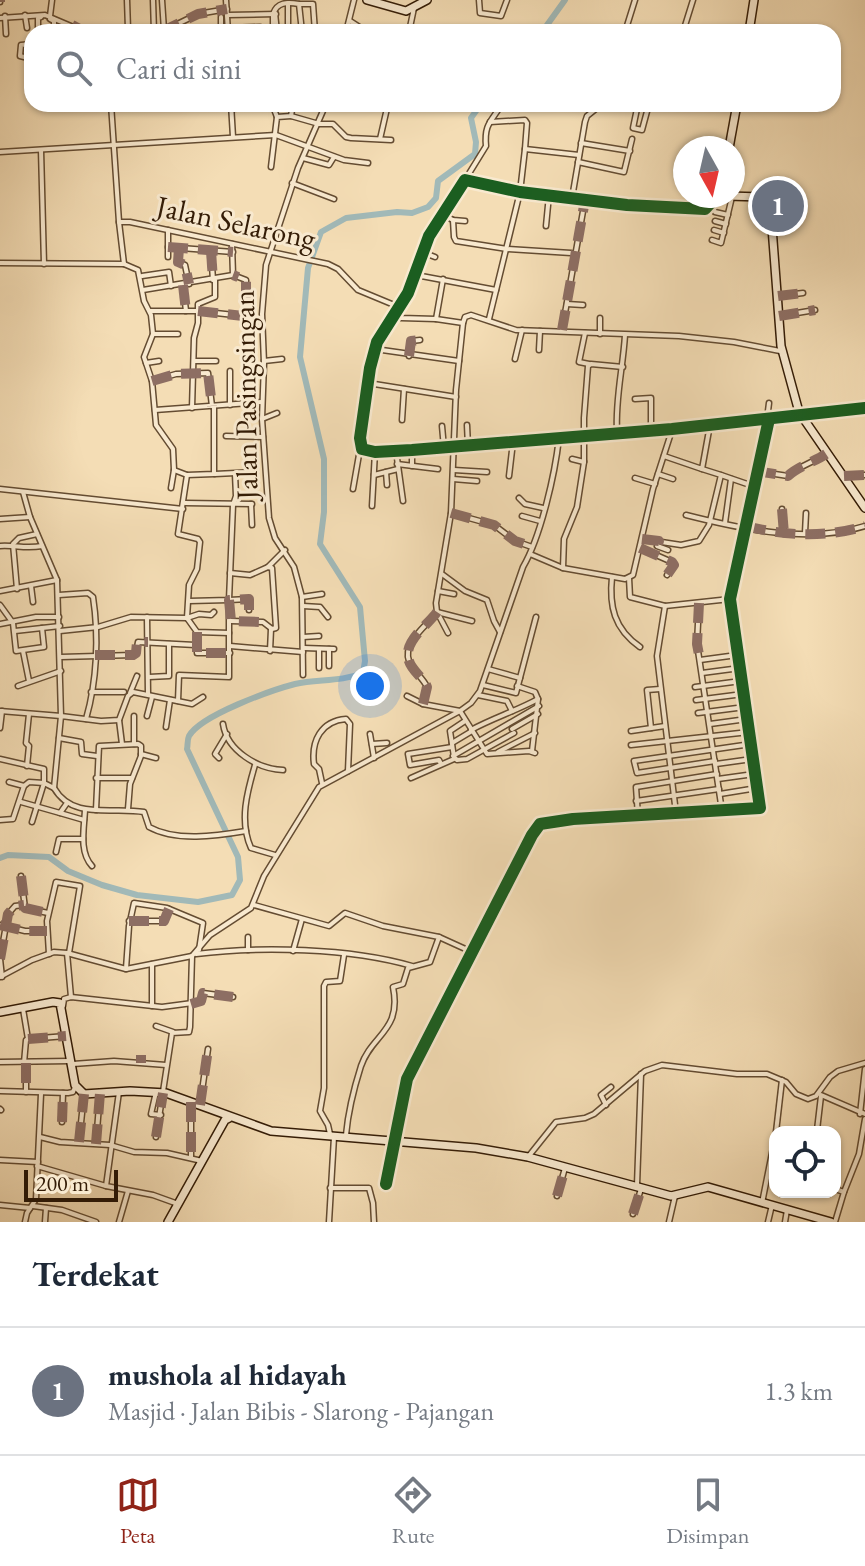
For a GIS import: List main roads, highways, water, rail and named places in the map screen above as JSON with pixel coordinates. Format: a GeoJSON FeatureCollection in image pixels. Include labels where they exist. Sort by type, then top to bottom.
{"type":"FeatureCollection","features":[{"type":"Feature","properties":{"kind":"main road"},"geometry":{"type":"LineString","coordinates":[[367,0],[403,10],[427,0]]}},
{"type":"Feature","properties":{"kind":"main road"},"geometry":{"type":"LineString","coordinates":[[750,24],[754,0]]}},
{"type":"Feature","properties":{"kind":"main road"},"geometry":{"type":"LineString","coordinates":[[731,136],[736,112]]}},
{"type":"Feature","properties":{"kind":"main road"},"geometry":{"type":"LineString","coordinates":[[745,197],[769,199],[783,352],[801,416],[865,508]]}},
{"type":"Feature","properties":{"kind":"main road"},"geometry":{"type":"LineString","coordinates":[[0,1012],[60,1003],[75,1085],[83,1094],[160,1093],[274,1132],[476,1148],[528,1157],[675,1196],[708,1187],[833,1222]]}},
{"type":"Feature","properties":{"kind":"main road"},"geometry":{"type":"LineString","coordinates":[[168,1222],[226,1118]]}},
{"type":"Feature","properties":{"kind":"waterway"},"geometry":{"type":"LineString","coordinates":[[548,24],[565,0]]}},
{"type":"Feature","properties":{"kind":"waterway"},"geometry":{"type":"LineString","coordinates":[[0,858],[8,855],[49,857],[68,871],[137,895],[198,902],[232,895],[240,880],[238,857],[187,749],[189,736],[207,720],[270,692],[295,684],[363,673],[365,661],[360,607],[320,544],[324,512],[324,459],[300,357],[308,268],[321,232],[346,218],[412,213],[428,207],[436,198],[438,181],[475,154],[471,118],[475,112]]}},
{"type":"Feature","properties":{"kind":"place","name":"mushola al hidayah"},"geometry":{"type":"Point","coordinates":[778,206]}}]}
